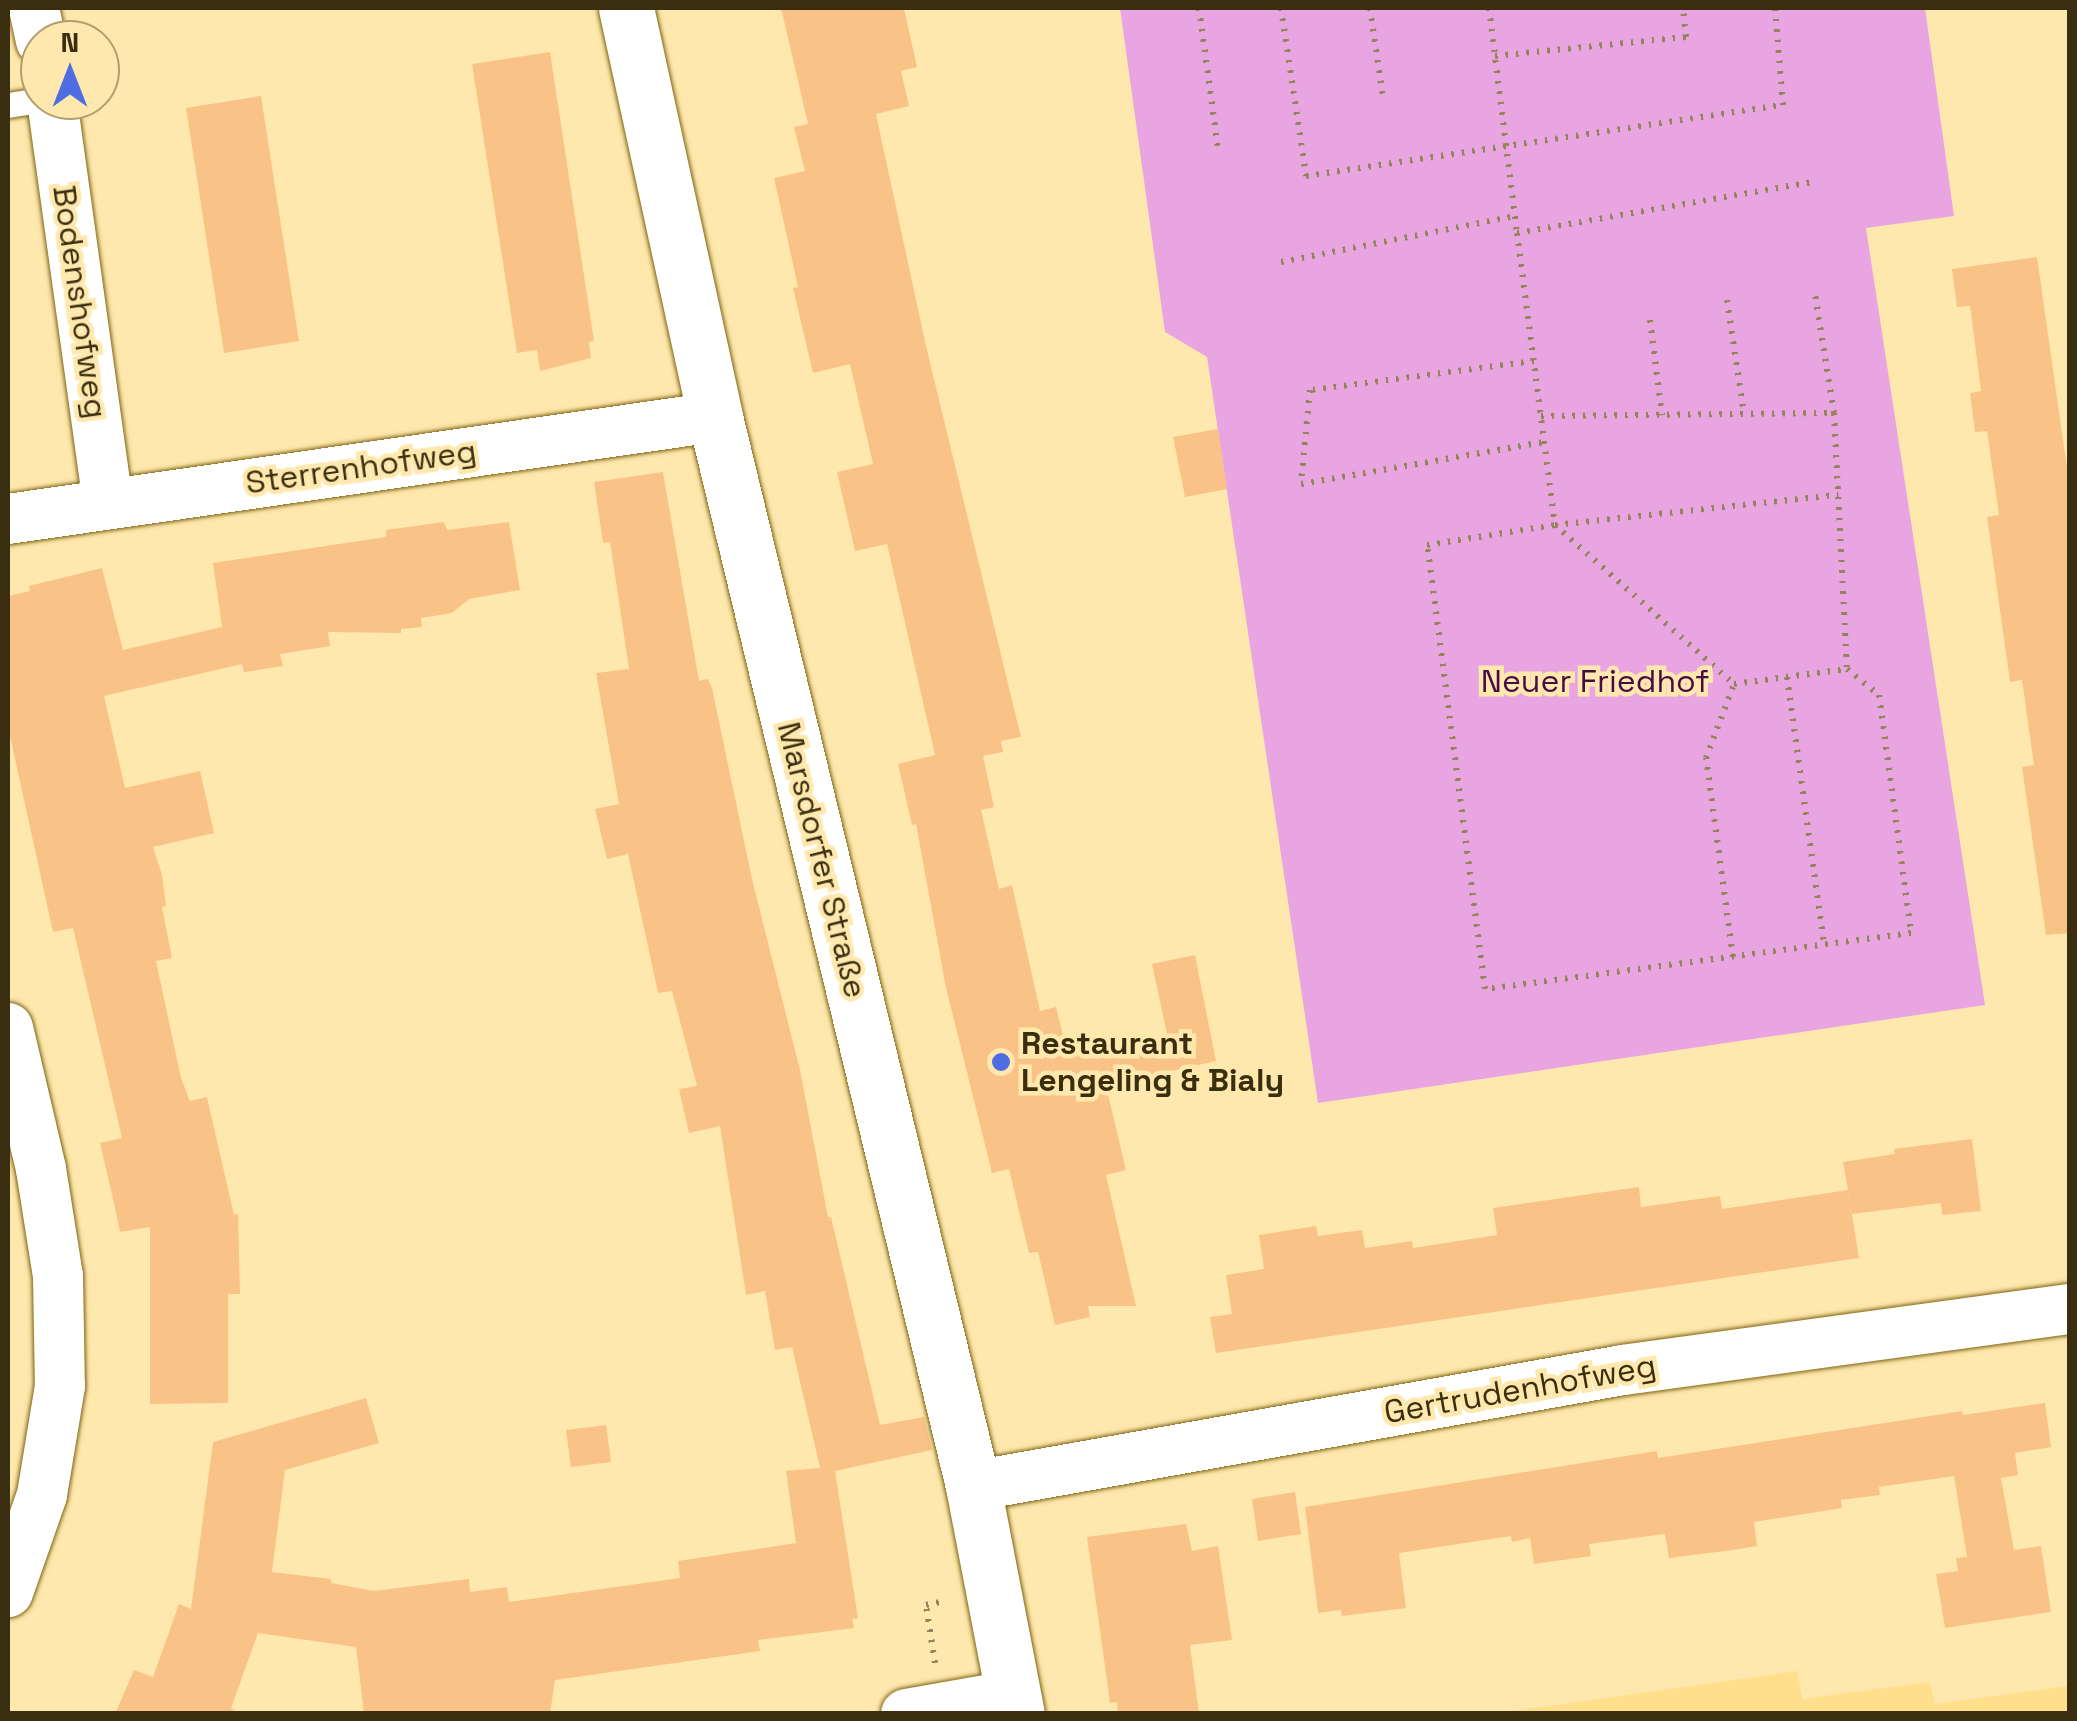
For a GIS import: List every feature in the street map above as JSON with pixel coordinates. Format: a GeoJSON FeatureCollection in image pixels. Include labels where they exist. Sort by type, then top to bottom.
{"type":"FeatureCollection","features":[{"type":"Feature","properties":{"kind":"street","name":"Marsdorfer Straße"},"geometry":{"type":"LineString","coordinates":[[626,8],[715,417],[973,1486],[1015,1704]]}},
{"type":"Feature","properties":{"kind":"street","name":"Bodenshofweg"},"geometry":{"type":"LineString","coordinates":[[55,120],[108,503]]}},
{"type":"Feature","properties":{"kind":"street","name":"Sterrenhofweg"},"geometry":{"type":"LineString","coordinates":[[8,519],[715,417]]}},
{"type":"Feature","properties":{"kind":"street"},"geometry":{"type":"LineString","coordinates":[[8,1028],[42,1169],[58,1276],[60,1386],[42,1495],[8,1592]]}},
{"type":"Feature","properties":{"kind":"street","name":"Gertrudenhofweg"},"geometry":{"type":"LineString","coordinates":[[973,1486],[1623,1370],[2070,1309]]}},
{"type":"Feature","properties":{"kind":"street"},"geometry":{"type":"LineString","coordinates":[[906,1714],[1015,1704]]}},
{"type":"Feature","properties":{"kind":"path"},"geometry":{"type":"LineString","coordinates":[[1199,8],[1218,148]]}},
{"type":"Feature","properties":{"kind":"path"},"geometry":{"type":"LineString","coordinates":[[1281,8],[1306,176],[1783,104],[1775,8]]}},
{"type":"Feature","properties":{"kind":"path"},"geometry":{"type":"LineString","coordinates":[[1370,8],[1383,97]]}},
{"type":"Feature","properties":{"kind":"path"},"geometry":{"type":"LineString","coordinates":[[1489,8],[1555,525],[1734,684],[1847,669],[1880,695],[1911,933],[1485,989],[1427,545],[1555,525],[1838,495]]}},
{"type":"Feature","properties":{"kind":"path"},"geometry":{"type":"LineString","coordinates":[[1495,56],[1686,37],[1683,8]]}},
{"type":"Feature","properties":{"kind":"path"},"geometry":{"type":"LineString","coordinates":[[1517,232],[1813,182]]}},
{"type":"Feature","properties":{"kind":"path"},"geometry":{"type":"LineString","coordinates":[[1281,262],[1515,216]]}},
{"type":"Feature","properties":{"kind":"path"},"geometry":{"type":"LineString","coordinates":[[1816,295],[1834,413],[1847,669]]}},
{"type":"Feature","properties":{"kind":"path"},"geometry":{"type":"LineString","coordinates":[[1727,300],[1744,414]]}},
{"type":"Feature","properties":{"kind":"path"},"geometry":{"type":"LineString","coordinates":[[1650,320],[1662,414]]}},
{"type":"Feature","properties":{"kind":"path"},"geometry":{"type":"LineString","coordinates":[[1534,360],[1310,390],[1300,484],[1544,442]]}},
{"type":"Feature","properties":{"kind":"path"},"geometry":{"type":"LineString","coordinates":[[1541,416],[1834,413]]}},
{"type":"Feature","properties":{"kind":"path"},"geometry":{"type":"LineString","coordinates":[[1787,677],[1824,945]]}},
{"type":"Feature","properties":{"kind":"path"},"geometry":{"type":"LineString","coordinates":[[1733,957],[1706,758],[1734,684]]}},
{"type":"Feature","properties":{"kind":"shaded area"},"geometry":{"type":"Polygon","coordinates":[[[1797,1671],[1802,1699],[1930,1682],[1935,1704],[2069,1686],[2069,1713],[1499,1713],[1797,1671]]]}},
{"type":"Feature","properties":{"kind":"green space","name":"Neuer Friedhof"},"geometry":{"type":"Polygon","coordinates":[[[1120,8],[1925,8],[1954,216],[1866,228],[1985,1005],[1318,1103],[1207,357],[1165,332],[1120,8]]]}},
{"type":"Feature","properties":{"kind":"building"},"geometry":{"type":"Polygon","coordinates":[[[781,8],[904,8],[917,67],[901,71],[909,106],[876,114],[926,346],[1021,737],[1001,741],[1003,752],[983,756],[994,807],[981,810],[999,889],[1012,885],[1040,1011],[1056,1007],[1068,1055],[1167,1034],[1152,964],[1195,955],[1216,1061],[1106,1086],[1126,1170],[1106,1175],[1136,1306],[1088,1306],[1090,1317],[1055,1325],[1038,1252],[1029,1253],[1009,1169],[992,1173],[946,988],[916,824],[912,825],[898,764],[935,755],[887,544],[855,551],[837,472],[873,464],[850,364],[813,373],[793,288],[798,287],[774,178],[805,171],[794,127],[808,124],[781,8]]]}},
{"type":"Feature","properties":{"kind":"building"},"geometry":{"type":"Polygon","coordinates":[[[550,52],[594,341],[589,342],[591,358],[540,371],[537,350],[517,353],[472,64],[550,52]]]}},
{"type":"Feature","properties":{"kind":"building"},"geometry":{"type":"Polygon","coordinates":[[[261,96],[299,341],[224,353],[186,108],[261,96]]]}},
{"type":"Feature","properties":{"kind":"building"},"geometry":{"type":"Polygon","coordinates":[[[2037,257],[2070,489],[2070,933],[2046,935],[2022,767],[2034,765],[2022,680],[2010,682],[1987,517],[1999,515],[1987,431],[1975,432],[1970,393],[1981,391],[1970,306],[1957,307],[1952,269],[2037,257]]]}},
{"type":"Feature","properties":{"kind":"building"},"geometry":{"type":"Polygon","coordinates":[[[1218,429],[1227,489],[1185,497],[1173,437],[1218,429]]]}},
{"type":"Feature","properties":{"kind":"building"},"geometry":{"type":"Polygon","coordinates":[[[663,472],[699,681],[708,679],[712,688],[752,879],[800,1070],[828,1217],[880,1425],[924,1417],[932,1450],[835,1471],[858,1618],[852,1619],[854,1628],[758,1640],[760,1651],[555,1680],[550,1714],[364,1714],[356,1647],[258,1633],[231,1708],[239,1714],[115,1714],[134,1670],[153,1677],[179,1604],[191,1609],[213,1442],[366,1398],[379,1443],[285,1470],[272,1572],[331,1579],[331,1583],[374,1591],[469,1579],[470,1592],[507,1587],[509,1602],[680,1578],[678,1561],[796,1543],[786,1471],[820,1468],[792,1347],[775,1350],[765,1291],[746,1295],[720,1126],[689,1133],[679,1089],[697,1086],[672,991],[658,993],[628,854],[607,859],[595,809],[619,804],[596,673],[629,669],[610,542],[603,543],[594,482],[663,472]]]}},
{"type":"Feature","properties":{"kind":"building"},"geometry":{"type":"Polygon","coordinates":[[[444,522],[447,530],[509,522],[520,590],[469,599],[452,613],[421,618],[422,627],[401,629],[401,633],[328,632],[330,646],[280,654],[283,666],[244,672],[242,664],[104,696],[125,788],[200,771],[214,833],[153,847],[162,875],[166,906],[162,907],[172,958],[156,961],[181,1078],[190,1101],[207,1097],[234,1215],[238,1214],[240,1294],[228,1294],[228,1403],[150,1404],[150,1227],[120,1232],[100,1143],[122,1138],[73,928],[53,932],[8,727],[8,596],[30,591],[29,586],[102,568],[123,650],[222,627],[213,563],[386,537],[386,530],[444,522]]]}},
{"type":"Feature","properties":{"kind":"building"},"geometry":{"type":"Polygon","coordinates":[[[1972,1139],[1981,1211],[1942,1215],[1941,1203],[1852,1214],[1843,1162],[1895,1154],[1894,1149],[1972,1139]]]}},
{"type":"Feature","properties":{"kind":"building"},"geometry":{"type":"Polygon","coordinates":[[[1639,1187],[1641,1207],[1720,1196],[1722,1209],[1848,1190],[1859,1258],[1216,1353],[1210,1317],[1232,1314],[1226,1275],[1264,1269],[1259,1235],[1316,1226],[1318,1236],[1362,1230],[1365,1248],[1412,1241],[1413,1248],[1497,1235],[1493,1208],[1639,1187]]]}},
{"type":"Feature","properties":{"kind":"building"},"geometry":{"type":"Polygon","coordinates":[[[2045,1403],[2051,1447],[2015,1453],[2018,1475],[2001,1478],[2014,1550],[2041,1546],[2051,1612],[1945,1628],[1936,1574],[1958,1571],[1956,1558],[1967,1557],[1954,1476],[1879,1487],[1880,1495],[1841,1500],[1842,1508],[1754,1522],[1757,1546],[1733,1550],[1669,1558],[1665,1534],[1589,1544],[1591,1556],[1534,1564],[1530,1538],[1512,1542],[1511,1536],[1399,1553],[1406,1608],[1342,1616],[1341,1610],[1318,1613],[1305,1507],[1657,1451],[1658,1458],[1962,1411],[1963,1415],[2045,1403]]]}},
{"type":"Feature","properties":{"kind":"building"},"geometry":{"type":"Polygon","coordinates":[[[606,1425],[611,1462],[571,1467],[566,1430],[606,1425]]]}},
{"type":"Feature","properties":{"kind":"building"},"geometry":{"type":"Polygon","coordinates":[[[1295,1492],[1301,1534],[1258,1541],[1252,1499],[1295,1492]]]}},
{"type":"Feature","properties":{"kind":"building"},"geometry":{"type":"Polygon","coordinates":[[[1186,1524],[1192,1551],[1218,1546],[1232,1640],[1190,1645],[1199,1714],[1118,1714],[1117,1702],[1110,1703],[1087,1537],[1186,1524]]]}},
{"type":"Feature","properties":{"kind":"place","name":"Restaurant Lengeling & Bialy"},"geometry":{"type":"Point","coordinates":[1001,1062]}}]}
